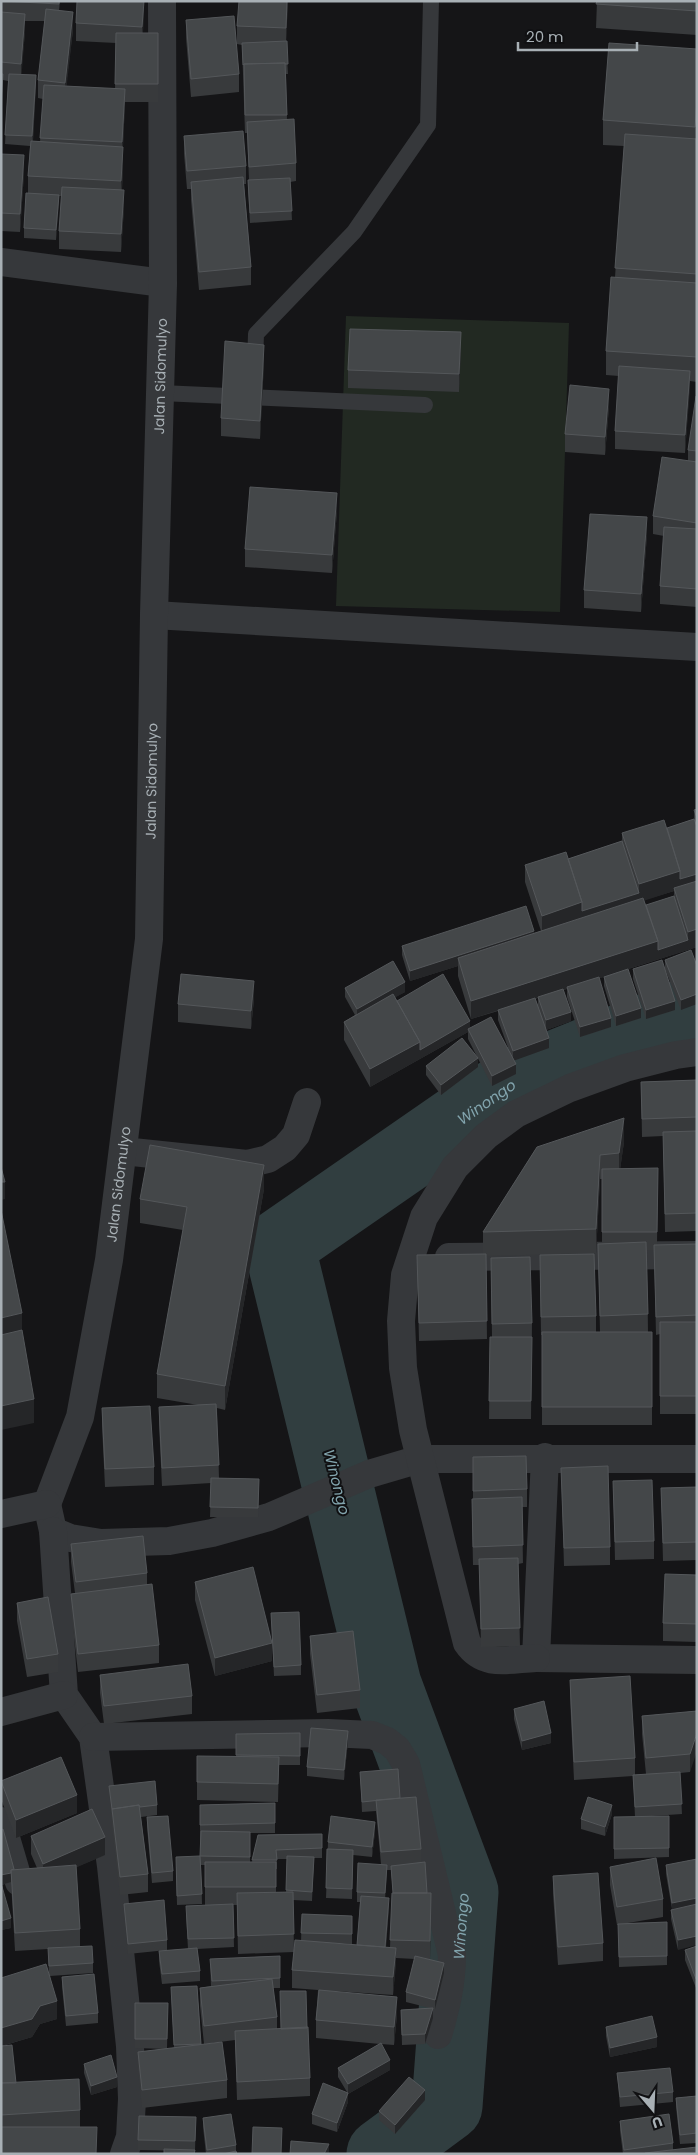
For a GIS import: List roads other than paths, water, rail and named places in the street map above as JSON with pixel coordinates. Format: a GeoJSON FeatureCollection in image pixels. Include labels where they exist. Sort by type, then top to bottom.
{"type":"FeatureCollection","features":[{"type":"Feature","properties":{"kind":"street","name":"Jalan Sidomulyo"},"geometry":{"type":"LineString","coordinates":[[48,1504],[80,1417],[109,1260],[149,939],[154,615],[163,283],[162,1]]}},
{"type":"Feature","properties":{"kind":"street"},"geometry":{"type":"LineString","coordinates":[[1,262],[163,283]]}},
{"type":"Feature","properties":{"kind":"street"},"geometry":{"type":"LineString","coordinates":[[154,615],[697,647]]}},
{"type":"Feature","properties":{"kind":"street"},"geometry":{"type":"LineString","coordinates":[[697,1052],[676,1055],[625,1068],[570,1088],[516,1114],[486,1136],[455,1167],[424,1218],[405,1275],[401,1320],[407,1401],[420,1459],[467,1643],[477,1656],[490,1660],[536,1658],[697,1660]]}},
{"type":"Feature","properties":{"kind":"street"},"geometry":{"type":"LineString","coordinates":[[122,1151],[247,1164],[268,1159],[285,1148],[296,1136],[307,1102]]}},
{"type":"Feature","properties":{"kind":"street"},"geometry":{"type":"LineString","coordinates":[[410,1256],[466,1258],[697,1255]]}},
{"type":"Feature","properties":{"kind":"street"},"geometry":{"type":"LineString","coordinates":[[536,1658],[545,1458]]}},
{"type":"Feature","properties":{"kind":"street"},"geometry":{"type":"LineString","coordinates":[[53,1531],[70,1538],[101,1543],[169,1541],[212,1533],[269,1517],[369,1474],[420,1459],[697,1459]]}},
{"type":"Feature","properties":{"kind":"street"},"geometry":{"type":"LineString","coordinates":[[1,1514],[48,1504],[53,1531],[64,1695],[93,1737],[111,1866],[130,2046],[132,2108],[130,2137],[124,2154]]}},
{"type":"Feature","properties":{"kind":"street"},"geometry":{"type":"LineString","coordinates":[[1,1712],[64,1695]]}},
{"type":"Feature","properties":{"kind":"street"},"geometry":{"type":"LineString","coordinates":[[93,1737],[328,1733],[372,1735],[387,1741],[398,1749],[406,1764],[452,1955],[452,1975],[438,2035]]}},
{"type":"Feature","properties":{"kind":"street"},"geometry":{"type":"LineString","coordinates":[[1,1821],[19,1882]]}},
{"type":"Feature","properties":{"kind":"lane"},"geometry":{"type":"LineString","coordinates":[[254,397],[256,334],[354,232],[428,125],[431,1]]}},
{"type":"Feature","properties":{"kind":"lane"},"geometry":{"type":"LineString","coordinates":[[161,393],[425,405]]}},
{"type":"Feature","properties":{"kind":"waterway","name":"Winongo"},"geometry":{"type":"LineString","coordinates":[[382,2154],[447,2106],[463,1892],[386,1685],[279,1245],[513,1083],[697,1009]]}}]}
